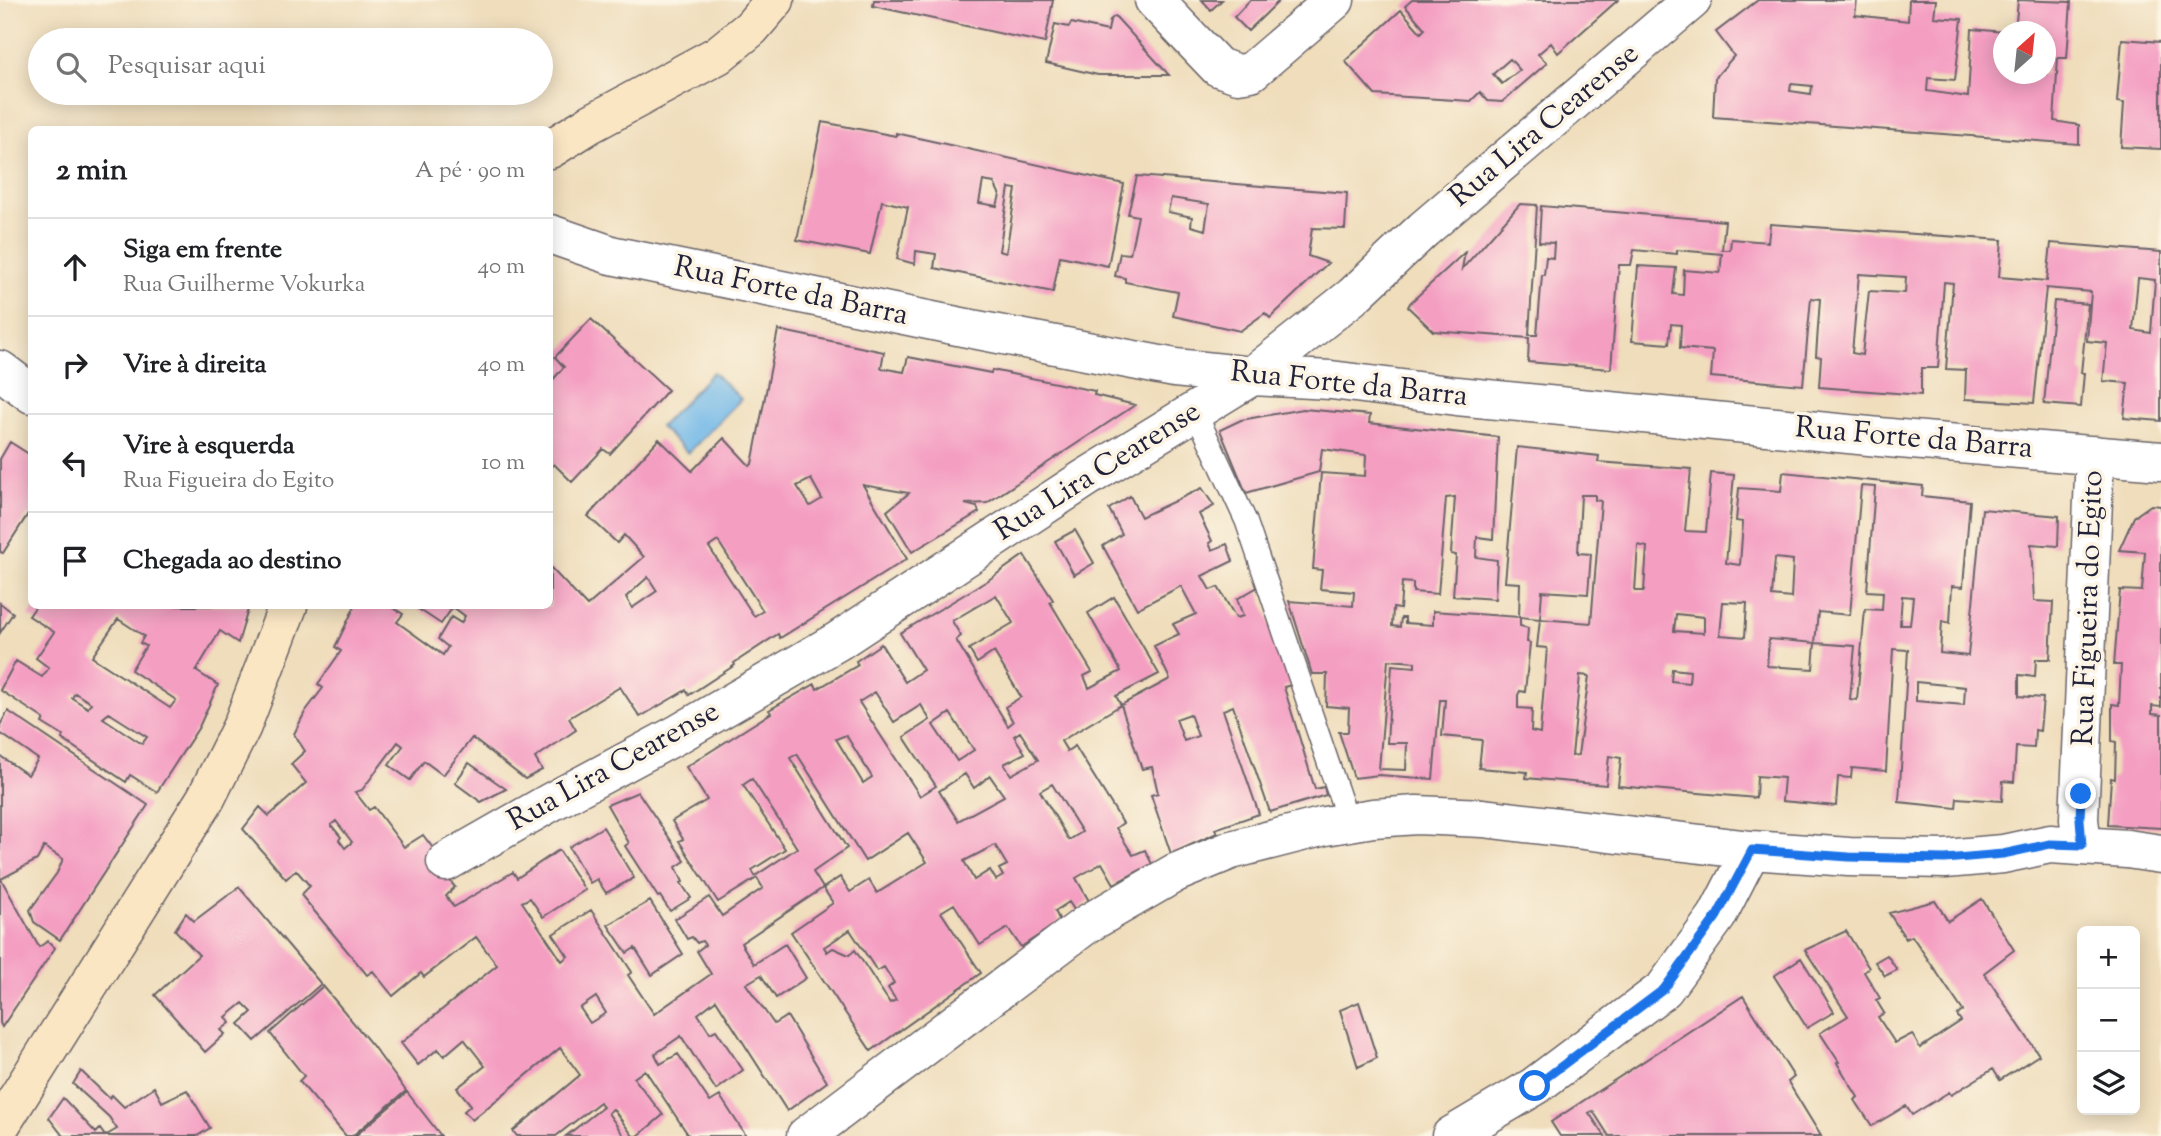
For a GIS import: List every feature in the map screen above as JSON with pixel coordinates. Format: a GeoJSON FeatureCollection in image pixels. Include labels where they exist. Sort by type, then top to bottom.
{"type":"FeatureCollection","features":[{"type":"Feature","properties":{"kind":"street"},"geometry":{"type":"LineString","coordinates":[[553,147],[590,124],[718,55],[751,28],[775,0]]}},
{"type":"Feature","properties":{"kind":"street"},"geometry":{"type":"LineString","coordinates":[[1154,0],[1218,67],[1238,74],[1251,72],[1335,0]]}},
{"type":"Feature","properties":{"kind":"street","name":"Rua Lira Cearense"},"geometry":{"type":"LineString","coordinates":[[446,862],[680,733],[838,641],[1086,478],[1252,376],[1353,296],[1424,229],[1692,0]]}},
{"type":"Feature","properties":{"kind":"street","name":"Rua Forte da Barra"},"geometry":{"type":"LineString","coordinates":[[553,235],[611,255],[1175,368],[1331,380],[1457,396],[2161,461]]}},
{"type":"Feature","properties":{"kind":"street"},"geometry":{"type":"LineString","coordinates":[[0,369],[28,391]]}},
{"type":"Feature","properties":{"kind":"street","name":"Rua Figueira do Egito"},"geometry":{"type":"LineString","coordinates":[[2082,845],[2080,819],[2095,456]]}},
{"type":"Feature","properties":{"kind":"street"},"geometry":{"type":"LineString","coordinates":[[0,1126],[206,798],[242,726],[287,609]]}},
{"type":"Feature","properties":{"kind":"street"},"geometry":{"type":"LineString","coordinates":[[806,1136],[1087,924],[1175,873],[1231,850],[1348,821],[1416,815],[1483,818],[1752,850],[1849,857],[1945,859],[2003,854],[2050,844],[2161,854]]}},
{"type":"Feature","properties":{"kind":"street"},"geometry":{"type":"LineString","coordinates":[[1451,1136],[1535,1086],[1664,989],[1717,916],[1752,850]]}},
{"type":"Feature","properties":{"kind":"lane"},"geometry":{"type":"LineString","coordinates":[[1195,411],[1246,522],[1348,821]]}},
{"type":"Feature","properties":{"kind":"water"},"geometry":{"type":"Polygon","coordinates":[[[713,372],[741,399],[688,453],[660,427],[713,372]]]}},
{"type":"Feature","properties":{"kind":"building"},"geometry":{"type":"Polygon","coordinates":[[[874,0],[1053,0],[1045,43],[873,6],[874,0]]]}},
{"type":"Feature","properties":{"kind":"building"},"geometry":{"type":"Polygon","coordinates":[[[1202,0],[1222,0],[1211,10],[1202,0]]]}},
{"type":"Feature","properties":{"kind":"building"},"geometry":{"type":"Polygon","coordinates":[[[1250,0],[1280,0],[1248,31],[1234,17],[1250,0]]]}},
{"type":"Feature","properties":{"kind":"building"},"geometry":{"type":"Polygon","coordinates":[[[1412,0],[1618,0],[1558,53],[1551,43],[1538,54],[1547,63],[1502,102],[1488,101],[1480,92],[1471,101],[1375,95],[1345,61],[1401,10],[1421,33],[1425,29],[1405,6],[1412,0]],[[1510,59],[1493,74],[1502,84],[1520,70],[1510,59]]]}},
{"type":"Feature","properties":{"kind":"building"},"geometry":{"type":"Polygon","coordinates":[[[1758,0],[1857,0],[1855,15],[1908,21],[1909,0],[1936,0],[1934,17],[1962,19],[1955,80],[1928,78],[1927,91],[1968,97],[1972,29],[1993,31],[1993,84],[2056,84],[2056,21],[2016,21],[2018,0],[2071,2],[2067,58],[2058,58],[2054,121],[2079,125],[2079,144],[1713,117],[1715,78],[1734,56],[1716,32],[1758,0]],[[1791,84],[1790,91],[1811,94],[1812,86],[1791,84]]]}},
{"type":"Feature","properties":{"kind":"building"},"geometry":{"type":"Polygon","coordinates":[[[1115,16],[1169,75],[1098,75],[1046,63],[1055,24],[1069,27],[1071,23],[1108,31],[1110,20],[1115,16]]]}},
{"type":"Feature","properties":{"kind":"building"},"geometry":{"type":"Polygon","coordinates":[[[2122,39],[2161,42],[2161,149],[2121,147],[2124,103],[2117,102],[2122,39]]]}},
{"type":"Feature","properties":{"kind":"building"},"geometry":{"type":"Polygon","coordinates":[[[822,122],[896,136],[896,133],[1124,184],[1108,266],[1060,256],[1053,292],[934,268],[936,254],[916,251],[915,264],[897,259],[908,207],[882,201],[870,254],[797,240],[822,122]],[[983,181],[979,203],[997,206],[1000,195],[994,183],[983,181]],[[1009,188],[999,251],[1006,253],[1016,189],[1009,188]]]}},
{"type":"Feature","properties":{"kind":"building"},"geometry":{"type":"Polygon","coordinates":[[[1137,176],[1347,193],[1345,229],[1312,228],[1308,256],[1328,263],[1270,318],[1265,313],[1240,331],[1173,316],[1178,292],[1125,282],[1125,278],[1115,276],[1120,253],[1130,254],[1138,216],[1128,214],[1137,176]],[[1171,198],[1168,212],[1192,217],[1191,226],[1205,230],[1209,204],[1171,198]]]}},
{"type":"Feature","properties":{"kind":"building"},"geometry":{"type":"Polygon","coordinates":[[[1520,204],[1537,205],[1529,335],[1537,335],[1542,275],[1546,257],[1553,258],[1554,243],[1539,242],[1541,206],[1725,221],[1722,250],[1730,250],[1731,239],[1768,242],[1770,224],[2002,240],[1999,277],[2047,281],[2051,243],[2161,252],[2161,421],[2124,418],[2128,383],[2103,381],[2107,343],[2087,341],[2091,292],[2046,288],[2034,403],[1965,399],[1966,370],[1946,369],[1953,283],[1944,282],[1938,368],[1921,368],[1921,395],[1819,387],[1821,357],[1816,356],[1820,299],[1811,298],[1803,385],[1711,377],[1713,351],[1680,348],[1681,325],[1671,324],[1669,344],[1632,341],[1638,266],[1676,268],[1673,294],[1683,295],[1684,270],[1720,273],[1722,254],[1634,250],[1631,265],[1619,265],[1611,369],[1528,362],[1529,338],[1433,331],[1408,307],[1465,252],[1462,269],[1520,204]],[[1859,274],[1852,353],[1862,355],[1869,291],[1905,293],[1906,277],[1859,274]],[[2138,278],[2133,330],[2151,333],[2155,280],[2138,278]]]}},
{"type":"Feature","properties":{"kind":"building"},"geometry":{"type":"Polygon","coordinates":[[[2054,301],[2088,304],[2081,373],[2084,373],[2081,407],[2044,404],[2054,301]]]}},
{"type":"Feature","properties":{"kind":"building"},"geometry":{"type":"Polygon","coordinates":[[[591,319],[668,390],[610,454],[603,449],[572,482],[553,465],[553,380],[564,367],[555,357],[591,319]]]}},
{"type":"Feature","properties":{"kind":"building"},"geometry":{"type":"Polygon","coordinates":[[[778,330],[884,352],[881,368],[904,372],[908,357],[991,373],[992,370],[1095,391],[1094,395],[1135,405],[987,503],[965,504],[977,507],[979,512],[912,552],[887,511],[909,493],[863,485],[907,559],[780,638],[778,634],[689,695],[686,690],[640,717],[620,687],[569,718],[576,730],[535,758],[542,770],[525,779],[472,738],[443,775],[424,761],[410,780],[389,765],[403,746],[398,742],[362,790],[355,792],[369,810],[374,807],[404,847],[423,835],[445,864],[440,869],[455,887],[446,896],[454,907],[513,872],[517,878],[559,850],[585,890],[543,917],[530,898],[522,902],[562,961],[568,956],[553,934],[591,910],[632,972],[628,975],[654,1014],[711,974],[697,951],[705,945],[702,941],[697,943],[692,937],[687,939],[675,919],[709,897],[722,916],[763,888],[757,878],[718,902],[679,841],[683,839],[672,821],[707,800],[686,767],[771,713],[769,710],[815,684],[817,689],[858,665],[856,661],[881,644],[905,682],[923,670],[900,633],[987,581],[1024,555],[1053,600],[1050,602],[1092,672],[1084,676],[1089,688],[1121,671],[1088,613],[1114,597],[1159,674],[1116,696],[1121,705],[1061,741],[1067,751],[1075,746],[1123,823],[1116,828],[1133,855],[1145,850],[1152,864],[1114,884],[1102,863],[1076,878],[1089,901],[1075,911],[1069,902],[1055,911],[1060,921],[1021,947],[1008,928],[980,945],[954,904],[941,912],[981,973],[871,1051],[791,932],[833,903],[823,888],[741,943],[754,964],[785,944],[806,978],[776,998],[761,975],[746,984],[774,1024],[787,1016],[827,1082],[787,1111],[716,1000],[698,1014],[710,1033],[716,1030],[743,1070],[716,1090],[681,1036],[655,1054],[660,1064],[678,1054],[710,1102],[720,1096],[746,1136],[689,1136],[645,1070],[634,1078],[663,1115],[638,1136],[633,1136],[613,1109],[608,1113],[624,1136],[566,1136],[603,1107],[600,1102],[556,1136],[517,1136],[513,1131],[580,1075],[560,1048],[472,1120],[464,1111],[471,1105],[457,1088],[485,1066],[464,1039],[444,1056],[438,1049],[418,1065],[401,1043],[497,965],[476,937],[424,977],[421,973],[393,996],[373,971],[367,975],[301,895],[310,886],[296,870],[286,879],[243,829],[260,807],[269,816],[306,783],[291,764],[305,751],[294,734],[305,712],[323,688],[318,684],[341,651],[335,647],[354,609],[395,609],[403,614],[397,622],[443,655],[448,647],[438,639],[451,617],[461,623],[465,616],[456,609],[553,609],[553,570],[587,606],[644,557],[624,535],[617,543],[588,516],[659,439],[692,471],[724,438],[750,466],[778,330]],[[811,479],[797,486],[810,506],[822,499],[811,479]],[[718,541],[709,547],[754,616],[763,611],[718,541]],[[648,577],[626,597],[632,608],[657,591],[648,577]],[[996,595],[952,621],[961,636],[956,640],[1008,726],[1013,722],[1005,707],[1021,697],[994,652],[977,663],[969,649],[1013,623],[996,595]],[[875,692],[859,702],[920,796],[936,786],[904,737],[930,720],[921,705],[894,722],[875,692]],[[950,713],[933,725],[957,761],[974,750],[950,713]],[[1020,732],[1014,736],[1025,753],[1004,764],[1011,775],[1038,760],[1020,732]],[[846,735],[836,739],[863,783],[872,777],[846,735]],[[797,754],[790,758],[847,848],[813,872],[823,888],[840,877],[850,892],[869,880],[877,893],[927,862],[908,833],[865,861],[797,754]],[[965,774],[939,791],[958,821],[1004,796],[990,776],[974,788],[965,774]],[[752,779],[743,785],[785,849],[752,870],[755,876],[797,848],[752,779]],[[1052,784],[1040,791],[1069,840],[1082,832],[1052,784]],[[336,821],[331,825],[341,837],[339,840],[345,848],[352,842],[336,821]],[[995,845],[964,861],[974,880],[990,870],[996,880],[1003,876],[999,869],[1007,865],[995,845]],[[850,930],[824,947],[827,952],[833,948],[849,955],[855,950],[890,1003],[896,1000],[888,988],[894,983],[884,967],[877,971],[850,930]],[[596,997],[580,1008],[590,1023],[606,1013],[596,997]]]}},
{"type":"Feature","properties":{"kind":"building"},"geometry":{"type":"Polygon","coordinates":[[[1303,409],[1370,415],[1369,423],[1498,437],[1493,539],[1477,537],[1476,557],[1497,560],[1495,599],[1453,596],[1456,555],[1451,554],[1455,497],[1446,498],[1438,594],[1413,592],[1413,583],[1402,582],[1400,609],[1393,608],[1392,626],[1400,627],[1401,618],[1405,618],[1405,623],[1433,625],[1433,611],[1519,617],[1520,583],[1505,582],[1517,447],[1599,456],[1598,462],[1691,469],[1685,531],[1706,532],[1711,473],[1734,475],[1726,563],[1740,565],[1743,522],[1736,521],[1739,488],[1781,491],[1783,472],[1923,486],[1922,496],[1970,501],[1963,587],[1952,586],[1950,623],[1942,621],[1940,653],[1968,656],[1982,509],[2059,516],[2058,546],[2031,544],[2034,601],[2053,602],[2050,659],[2036,659],[2035,677],[2019,675],[2019,696],[2043,698],[2040,731],[2035,730],[2034,748],[2016,747],[2014,782],[2003,781],[2002,801],[1957,798],[1956,808],[1899,802],[1908,650],[1893,649],[1886,771],[1852,768],[1851,778],[1838,777],[1836,806],[1782,801],[1784,778],[1757,776],[1756,798],[1618,786],[1621,758],[1609,756],[1606,785],[1526,778],[1527,772],[1479,768],[1482,740],[1442,736],[1445,700],[1440,700],[1433,779],[1379,775],[1354,778],[1339,732],[1348,732],[1349,708],[1326,706],[1327,674],[1312,674],[1289,601],[1353,606],[1354,592],[1320,589],[1322,570],[1313,569],[1321,473],[1365,476],[1366,455],[1322,449],[1319,472],[1246,493],[1220,430],[1241,420],[1303,409]],[[1861,486],[1850,615],[1818,612],[1815,643],[1855,646],[1850,699],[1857,700],[1865,609],[1882,610],[1883,592],[1867,591],[1875,487],[1861,486]],[[1581,495],[1578,553],[1591,554],[1588,594],[1542,591],[1540,619],[1591,623],[1601,501],[1595,500],[1595,495],[1581,495]],[[1638,545],[1635,591],[1644,591],[1647,547],[1638,545]],[[1775,558],[1772,596],[1791,598],[1793,560],[1775,558]],[[1902,596],[1900,625],[1910,625],[1913,597],[1902,596]],[[1723,602],[1720,635],[1745,637],[1747,603],[1723,602]],[[1676,614],[1674,631],[1704,633],[1704,617],[1676,614]],[[1520,617],[1520,626],[1528,628],[1527,642],[1530,643],[1525,692],[1520,691],[1518,695],[1518,708],[1532,709],[1531,731],[1540,733],[1547,648],[1537,647],[1540,619],[1520,617]],[[1769,639],[1767,666],[1813,669],[1815,643],[1769,639]],[[1388,660],[1379,769],[1406,770],[1407,743],[1387,743],[1392,665],[1415,667],[1415,662],[1388,660]],[[1672,669],[1671,681],[1689,683],[1690,671],[1672,669]],[[1580,675],[1572,756],[1578,755],[1589,676],[1580,675]],[[1916,682],[1916,701],[1964,705],[1965,687],[1916,682]]]}},
{"type":"Feature","properties":{"kind":"building"},"geometry":{"type":"Polygon","coordinates":[[[10,442],[28,453],[28,514],[3,553],[0,552],[0,459],[10,442]]]}},
{"type":"Feature","properties":{"kind":"building"},"geometry":{"type":"Polygon","coordinates":[[[1202,488],[1214,506],[1199,514],[1212,541],[1209,543],[1212,550],[1227,544],[1233,561],[1202,576],[1210,590],[1218,587],[1236,618],[1243,616],[1237,599],[1258,587],[1291,685],[1284,687],[1315,789],[1324,787],[1326,795],[1270,812],[1233,706],[1223,710],[1259,814],[1215,829],[1217,833],[1171,854],[1151,795],[1158,793],[1152,767],[1142,769],[1121,705],[1170,679],[1154,646],[1179,634],[1173,624],[1196,614],[1181,586],[1137,609],[1103,546],[1122,534],[1109,509],[1130,496],[1141,517],[1202,488]],[[1190,714],[1176,719],[1184,741],[1198,736],[1190,714]]]}},
{"type":"Feature","properties":{"kind":"building"},"geometry":{"type":"Polygon","coordinates":[[[2151,505],[2161,506],[2161,707],[2152,706],[2152,714],[2161,715],[2161,828],[2108,825],[2111,778],[2115,779],[2116,742],[2112,741],[2112,704],[2119,705],[2121,665],[2114,665],[2120,590],[2142,591],[2145,552],[2119,550],[2134,517],[2151,505]]]}},
{"type":"Feature","properties":{"kind":"building"},"geometry":{"type":"Polygon","coordinates":[[[1075,530],[1094,563],[1074,575],[1055,541],[1075,530]]]}},
{"type":"Feature","properties":{"kind":"building"},"geometry":{"type":"Polygon","coordinates":[[[0,603],[13,613],[0,633],[0,603]]]}},
{"type":"Feature","properties":{"kind":"building"},"geometry":{"type":"Polygon","coordinates":[[[34,609],[248,609],[238,643],[220,631],[196,671],[218,685],[199,727],[157,792],[130,775],[126,782],[62,739],[63,736],[42,723],[44,719],[0,690],[16,661],[42,677],[49,668],[36,658],[54,632],[29,616],[34,609]],[[118,619],[92,657],[170,708],[176,700],[131,670],[146,646],[140,643],[144,636],[118,619]],[[75,693],[72,698],[88,708],[91,703],[75,693]],[[109,713],[103,718],[142,744],[147,737],[109,713]]]}},
{"type":"Feature","properties":{"kind":"building"},"geometry":{"type":"Polygon","coordinates":[[[418,609],[452,609],[441,624],[418,609]]]}},
{"type":"Feature","properties":{"kind":"building"},"geometry":{"type":"Polygon","coordinates":[[[8,711],[148,805],[60,940],[34,922],[30,910],[57,873],[63,859],[44,847],[37,860],[1,879],[39,947],[48,941],[55,948],[2,1027],[0,756],[28,775],[38,759],[0,733],[0,725],[8,711]]]}},
{"type":"Feature","properties":{"kind":"building"},"geometry":{"type":"Polygon","coordinates":[[[469,763],[506,789],[481,802],[455,783],[469,763]]]}},
{"type":"Feature","properties":{"kind":"building"},"geometry":{"type":"Polygon","coordinates":[[[638,792],[685,861],[676,867],[683,882],[681,883],[691,898],[670,911],[625,846],[629,843],[607,805],[638,792]]]}},
{"type":"Feature","properties":{"kind":"building"},"geometry":{"type":"Polygon","coordinates":[[[603,827],[634,878],[606,893],[597,879],[590,883],[569,847],[603,827]]]}},
{"type":"Feature","properties":{"kind":"building"},"geometry":{"type":"Polygon","coordinates":[[[239,887],[321,984],[255,1041],[239,1024],[252,1012],[243,1003],[226,1017],[230,1023],[221,1030],[225,1034],[205,1052],[155,995],[199,955],[175,930],[186,913],[194,921],[239,887]]]}},
{"type":"Feature","properties":{"kind":"building"},"geometry":{"type":"Polygon","coordinates":[[[1982,899],[2014,950],[1984,973],[2039,1055],[2000,1080],[1993,1069],[1912,1115],[1906,1106],[1872,1126],[1855,1100],[1858,1097],[1837,1063],[1839,1062],[1820,1033],[1848,1016],[1805,950],[1846,931],[1869,968],[1864,972],[1880,998],[1876,1000],[1884,1013],[1878,1017],[1895,1043],[1912,1034],[1920,1048],[1961,1021],[1957,1015],[1963,1011],[1912,936],[1906,939],[1889,913],[1935,901],[1948,921],[1982,899]]]}},
{"type":"Feature","properties":{"kind":"building"},"geometry":{"type":"Polygon","coordinates":[[[650,901],[683,954],[652,975],[635,948],[627,953],[608,925],[650,901]]]}},
{"type":"Feature","properties":{"kind":"building"},"geometry":{"type":"Polygon","coordinates":[[[1887,955],[1897,970],[1885,976],[1875,962],[1887,955]]]}},
{"type":"Feature","properties":{"kind":"building"},"geometry":{"type":"Polygon","coordinates":[[[1801,958],[1834,1012],[1807,1028],[1774,976],[1801,958]]]}},
{"type":"Feature","properties":{"kind":"building"},"geometry":{"type":"Polygon","coordinates":[[[323,986],[406,1091],[352,1136],[346,1136],[299,1081],[304,1076],[270,1033],[323,986]]]}},
{"type":"Feature","properties":{"kind":"building"},"geometry":{"type":"Polygon","coordinates":[[[1743,996],[1794,1077],[1788,1082],[1821,1136],[1609,1136],[1593,1111],[1589,1113],[1605,1136],[1560,1136],[1551,1122],[1743,996]]]}},
{"type":"Feature","properties":{"kind":"building"},"geometry":{"type":"Polygon","coordinates":[[[1359,1002],[1377,1058],[1358,1067],[1340,1010],[1359,1002]]]}},
{"type":"Feature","properties":{"kind":"building"},"geometry":{"type":"Polygon","coordinates":[[[81,1071],[109,1098],[112,1095],[124,1107],[154,1087],[162,1102],[187,1090],[210,1128],[197,1136],[105,1136],[117,1129],[109,1117],[73,1084],[81,1071]]]}},
{"type":"Feature","properties":{"kind":"building"},"geometry":{"type":"Polygon","coordinates":[[[407,1092],[441,1136],[355,1136],[407,1092]]]}},
{"type":"Feature","properties":{"kind":"building"},"geometry":{"type":"Polygon","coordinates":[[[63,1098],[96,1133],[100,1129],[105,1136],[63,1136],[49,1118],[63,1098]]]}},
{"type":"Feature","properties":{"kind":"route"},"geometry":{"type":"LineString","coordinates":[[1535,1086],[1664,989],[1717,916],[1752,850],[1849,857],[1945,859],[2003,854],[2050,844],[2082,845],[2081,794]]}}]}
